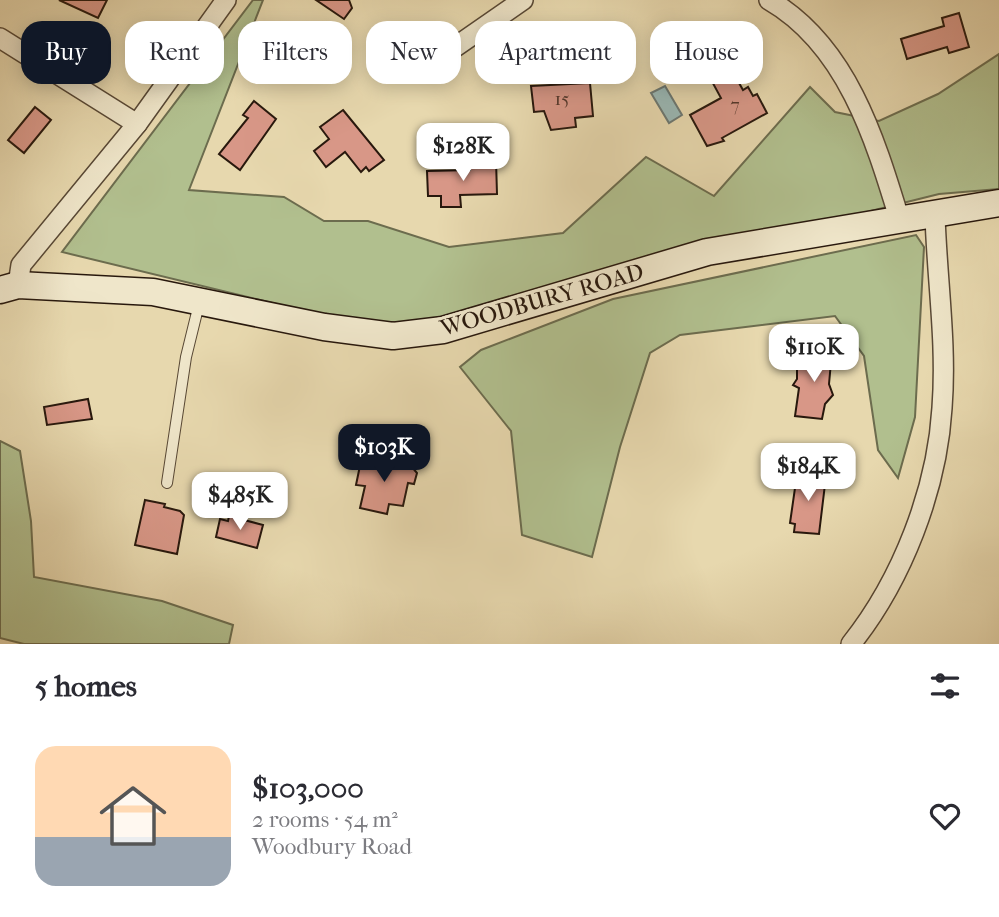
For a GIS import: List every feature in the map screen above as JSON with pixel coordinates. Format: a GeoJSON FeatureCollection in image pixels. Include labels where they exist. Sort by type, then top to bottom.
{"type":"FeatureCollection","features":[{"type":"Feature","properties":{"kind":"main road","name":"WOODBURY ROAD"},"geometry":{"type":"LineString","coordinates":[[9,288],[153,292],[324,327],[393,335],[443,330],[707,252],[935,216],[999,203]]}},
{"type":"Feature","properties":{"kind":"street"},"geometry":{"type":"LineString","coordinates":[[9,288],[23,264],[137,124],[226,0]]}},
{"type":"Feature","properties":{"kind":"street"},"geometry":{"type":"LineString","coordinates":[[461,43],[523,0]]}},
{"type":"Feature","properties":{"kind":"street"},"geometry":{"type":"LineString","coordinates":[[769,0],[824,46],[837,67],[855,98],[900,220]]}},
{"type":"Feature","properties":{"kind":"street"},"geometry":{"type":"LineString","coordinates":[[0,38],[137,124]]}},
{"type":"Feature","properties":{"kind":"street"},"geometry":{"type":"LineString","coordinates":[[851,644],[869,622],[898,565],[919,516],[937,459],[942,408],[943,347],[935,216]]}},
{"type":"Feature","properties":{"kind":"lane"},"geometry":{"type":"LineString","coordinates":[[167,482],[193,318],[200,301]]}},
{"type":"Feature","properties":{"kind":"green space"},"geometry":{"type":"Polygon","coordinates":[[[253,0],[263,0],[255,21],[238,21],[238,64],[189,190],[284,197],[324,221],[368,221],[449,247],[563,233],[646,157],[714,196],[810,87],[835,112],[879,121],[938,94],[999,54],[999,189],[939,194],[388,331],[62,252],[189,84],[224,84],[224,38],[253,0]]]}},
{"type":"Feature","properties":{"kind":"green space"},"geometry":{"type":"Polygon","coordinates":[[[916,235],[924,247],[915,417],[898,478],[878,450],[864,356],[835,316],[680,335],[650,353],[620,447],[592,557],[522,535],[511,431],[460,367],[481,350],[613,299],[916,235]]]}},
{"type":"Feature","properties":{"kind":"green space"},"geometry":{"type":"Polygon","coordinates":[[[0,441],[20,451],[31,521],[34,577],[162,601],[233,625],[229,644],[24,644],[0,638],[0,441]]]}},
{"type":"Feature","properties":{"kind":"water"},"geometry":{"type":"Polygon","coordinates":[[[665,86],[682,115],[669,123],[651,93],[665,86]]]}},
{"type":"Feature","properties":{"kind":"building"},"geometry":{"type":"Polygon","coordinates":[[[59,0],[107,0],[98,18],[59,0]]]}},
{"type":"Feature","properties":{"kind":"building"},"geometry":{"type":"Polygon","coordinates":[[[316,0],[349,0],[352,8],[344,19],[316,0]]]}},
{"type":"Feature","properties":{"kind":"building"},"geometry":{"type":"Polygon","coordinates":[[[959,13],[969,47],[949,53],[947,47],[907,59],[901,39],[944,26],[942,18],[959,13]]]}},
{"type":"Feature","properties":{"kind":"building"},"geometry":{"type":"Polygon","coordinates":[[[590,84],[593,116],[575,118],[576,127],[551,130],[544,111],[534,112],[531,86],[590,84]]]}},
{"type":"Feature","properties":{"kind":"building"},"geometry":{"type":"Polygon","coordinates":[[[713,84],[740,84],[743,90],[748,87],[753,96],[757,94],[767,113],[722,138],[724,141],[707,146],[690,115],[721,98],[713,84]]]}},
{"type":"Feature","properties":{"kind":"building"},"geometry":{"type":"Polygon","coordinates":[[[254,101],[276,119],[240,170],[219,154],[248,118],[243,115],[254,101]]]}},
{"type":"Feature","properties":{"kind":"building"},"geometry":{"type":"Polygon","coordinates":[[[35,107],[51,120],[24,153],[8,140],[35,107]]]}},
{"type":"Feature","properties":{"kind":"building"},"geometry":{"type":"Polygon","coordinates":[[[343,110],[384,160],[369,171],[366,167],[361,172],[345,152],[326,167],[314,151],[329,139],[320,127],[343,110]]]}},
{"type":"Feature","properties":{"kind":"building"},"geometry":{"type":"Polygon","coordinates":[[[496,160],[497,194],[460,195],[461,207],[441,207],[441,196],[428,196],[427,171],[470,170],[470,161],[496,160]]]}},
{"type":"Feature","properties":{"kind":"building"},"geometry":{"type":"Polygon","coordinates":[[[809,348],[832,351],[829,384],[833,395],[825,404],[822,419],[795,416],[799,388],[793,385],[797,379],[797,358],[808,359],[809,348]]]}},
{"type":"Feature","properties":{"kind":"building"},"geometry":{"type":"Polygon","coordinates":[[[88,399],[92,419],[47,425],[44,407],[88,399]]]}},
{"type":"Feature","properties":{"kind":"building"},"geometry":{"type":"Polygon","coordinates":[[[362,456],[412,467],[417,473],[414,484],[408,483],[403,506],[389,504],[387,514],[360,508],[365,486],[356,485],[362,456]]]}},
{"type":"Feature","properties":{"kind":"building"},"geometry":{"type":"Polygon","coordinates":[[[797,474],[826,476],[819,534],[794,532],[795,524],[790,523],[797,474]]]}},
{"type":"Feature","properties":{"kind":"building"},"geometry":{"type":"Polygon","coordinates":[[[145,500],[165,504],[164,507],[180,511],[184,515],[177,554],[135,545],[145,500]]]}},
{"type":"Feature","properties":{"kind":"building"},"geometry":{"type":"Polygon","coordinates":[[[229,516],[263,525],[257,548],[216,537],[220,519],[228,521],[229,516]]]}}]}
